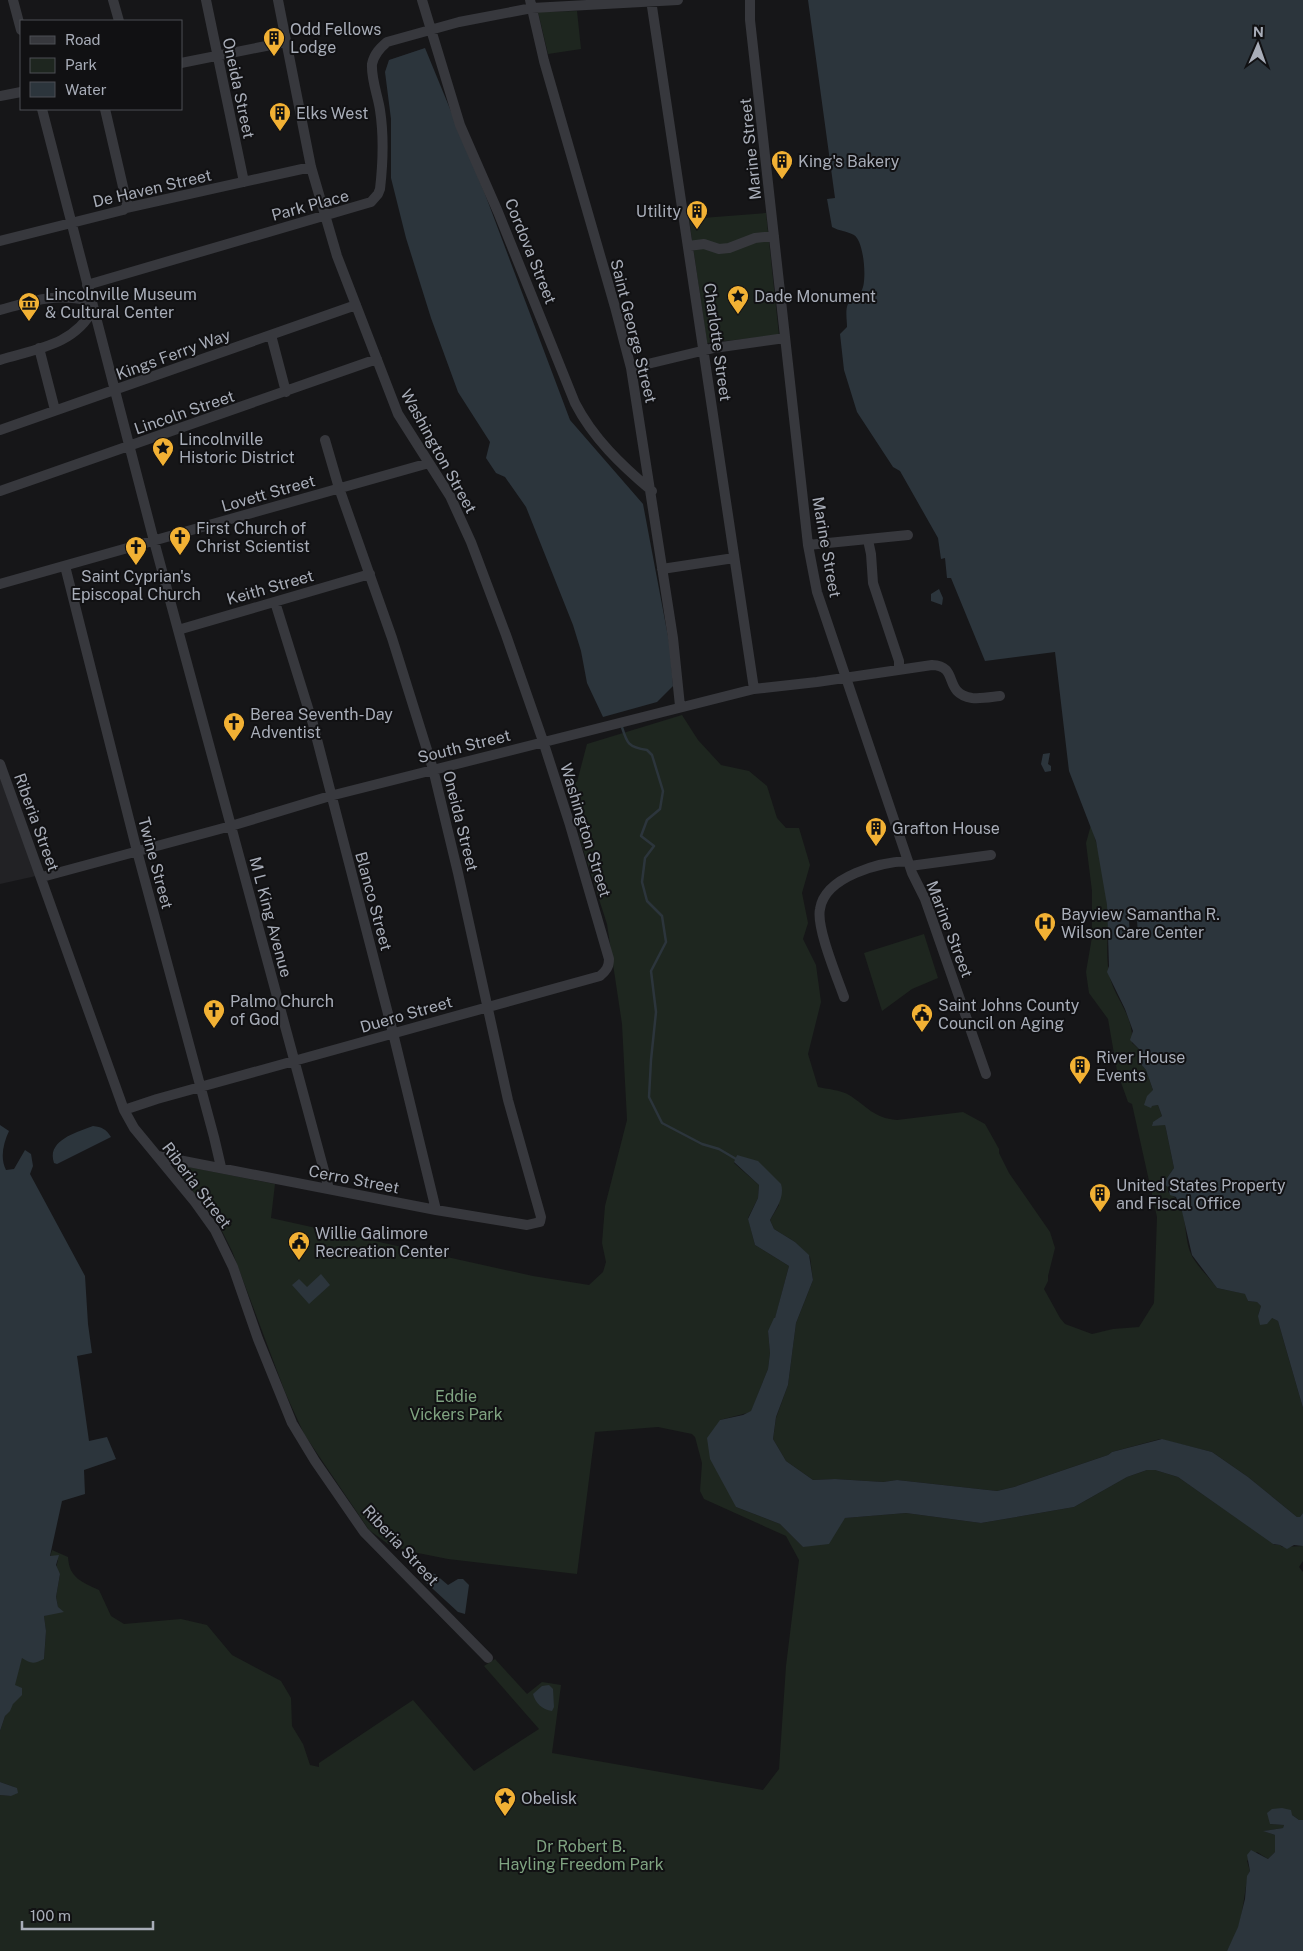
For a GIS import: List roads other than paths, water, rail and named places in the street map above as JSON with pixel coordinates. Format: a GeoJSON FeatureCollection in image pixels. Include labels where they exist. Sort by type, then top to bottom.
{"type":"FeatureCollection","features":[{"type":"Feature","properties":{"kind":"street"},"geometry":{"type":"LineString","coordinates":[[13,0],[20,26]]}},
{"type":"Feature","properties":{"kind":"street"},"geometry":{"type":"LineString","coordinates":[[113,0],[119,20]]}},
{"type":"Feature","properties":{"kind":"street","name":"Oneida Street"},"geometry":{"type":"LineString","coordinates":[[206,0],[244,182]]}},
{"type":"Feature","properties":{"kind":"street","name":"Washington Street"},"geometry":{"type":"LineString","coordinates":[[278,0],[311,167],[325,216],[356,305],[398,414],[450,496],[471,542],[509,643],[570,825],[607,950],[609,959],[607,969]]}},
{"type":"Feature","properties":{"kind":"street","name":"Cordova Street"},"geometry":{"type":"LineString","coordinates":[[422,0],[460,125],[498,212],[575,403],[582,417],[599,440],[631,473],[652,491]]}},
{"type":"Feature","properties":{"kind":"street"},"geometry":{"type":"LineString","coordinates":[[431,29],[531,4],[678,0]]}},
{"type":"Feature","properties":{"kind":"street","name":"Marine Street"},"geometry":{"type":"LineString","coordinates":[[750,0],[750,20],[808,544],[817,592],[909,863],[925,900],[986,1074]]}},
{"type":"Feature","properties":{"kind":"street","name":"Charlotte Street"},"geometry":{"type":"LineString","coordinates":[[651,1],[754,689]]}},
{"type":"Feature","properties":{"kind":"street","name":"Saint George Street"},"geometry":{"type":"LineString","coordinates":[[531,4],[544,61],[631,368],[652,491],[673,638],[680,706]]}},
{"type":"Feature","properties":{"kind":"street","name":"Park Place"},"geometry":{"type":"LineString","coordinates":[[87,285],[371,202],[378,194],[382,175],[382,132],[372,71],[373,62],[381,47],[394,40],[431,29]]}},
{"type":"Feature","properties":{"kind":"street"},"geometry":{"type":"LineString","coordinates":[[182,63],[286,42]]}},
{"type":"Feature","properties":{"kind":"street"},"geometry":{"type":"LineString","coordinates":[[0,96],[20,92]]}},
{"type":"Feature","properties":{"kind":"street","name":"M L King Avenue"},"geometry":{"type":"LineString","coordinates":[[42,110],[129,447],[329,1189]]}},
{"type":"Feature","properties":{"kind":"street"},"geometry":{"type":"LineString","coordinates":[[104,110],[127,204],[126,208]]}},
{"type":"Feature","properties":{"kind":"street","name":"De Haven Street"},"geometry":{"type":"LineString","coordinates":[[0,240],[126,208],[311,167]]}},
{"type":"Feature","properties":{"kind":"street"},"geometry":{"type":"LineString","coordinates":[[688,246],[704,244],[719,248],[729,248],[755,238],[774,236]]}},
{"type":"Feature","properties":{"kind":"street"},"geometry":{"type":"LineString","coordinates":[[0,310],[50,297],[74,298],[92,305],[89,318],[75,333],[66,339],[0,360]]}},
{"type":"Feature","properties":{"kind":"street","name":"Kings Ferry Way"},"geometry":{"type":"LineString","coordinates":[[0,430],[356,305]]}},
{"type":"Feature","properties":{"kind":"street"},"geometry":{"type":"LineString","coordinates":[[271,335],[286,392]]}},
{"type":"Feature","properties":{"kind":"street"},"geometry":{"type":"LineString","coordinates":[[631,368],[714,348],[785,338]]}},
{"type":"Feature","properties":{"kind":"street"},"geometry":{"type":"LineString","coordinates":[[39,348],[55,410]]}},
{"type":"Feature","properties":{"kind":"street","name":"Lincoln Street"},"geometry":{"type":"LineString","coordinates":[[0,492],[377,359]]}},
{"type":"Feature","properties":{"kind":"street","name":"Oneida Street"},"geometry":{"type":"LineString","coordinates":[[325,440],[339,488],[370,574],[433,770],[508,1100],[541,1217]]}},
{"type":"Feature","properties":{"kind":"street","name":"Lovett Street"},"geometry":{"type":"LineString","coordinates":[[0,584],[429,463]]}},
{"type":"Feature","properties":{"kind":"street"},"geometry":{"type":"LineString","coordinates":[[808,544],[908,535]]}},
{"type":"Feature","properties":{"kind":"street"},"geometry":{"type":"LineString","coordinates":[[868,540],[873,583],[899,661],[899,668]]}},
{"type":"Feature","properties":{"kind":"street"},"geometry":{"type":"LineString","coordinates":[[662,569],[734,558]]}},
{"type":"Feature","properties":{"kind":"street","name":"Twine Street"},"geometry":{"type":"LineString","coordinates":[[65,566],[137,851],[221,1168]]}},
{"type":"Feature","properties":{"kind":"street","name":"Keith Street"},"geometry":{"type":"LineString","coordinates":[[178,630],[370,574]]}},
{"type":"Feature","properties":{"kind":"street","name":"Blanco Street"},"geometry":{"type":"LineString","coordinates":[[275,602],[313,724],[330,796],[393,1033],[436,1210]]}},
{"type":"Feature","properties":{"kind":"street","name":"South Street"},"geometry":{"type":"LineString","coordinates":[[42,877],[230,826],[330,796],[680,706],[754,689],[932,665],[944,666],[947,669],[954,688],[959,692],[973,698],[1000,696]]}},
{"type":"Feature","properties":{"kind":"street","name":"Riberia Street"},"geometry":{"type":"LineString","coordinates":[[0,764],[124,1110],[134,1128],[215,1230],[232,1267],[258,1339],[292,1423],[315,1462],[364,1532],[488,1658]]}},
{"type":"Feature","properties":{"kind":"street"},"geometry":{"type":"LineString","coordinates":[[844,997],[822,932],[819,910],[824,896],[839,882],[852,874],[892,862],[909,863],[991,855]]}},
{"type":"Feature","properties":{"kind":"street","name":"Duero Street"},"geometry":{"type":"LineString","coordinates":[[124,1110],[295,1060],[600,976],[607,969]]}},
{"type":"Feature","properties":{"kind":"street","name":"Cerro Street"},"geometry":{"type":"LineString","coordinates":[[158,1156],[527,1226],[540,1222],[541,1217]]}},
{"type":"Feature","properties":{"kind":"water"},"geometry":{"type":"Polygon","coordinates":[[[808,0],[1303,0],[1303,1408],[1278,1321],[1272,1318],[1267,1324],[1260,1325],[1258,1316],[1261,1306],[1257,1302],[1248,1301],[1245,1294],[1217,1288],[1192,1255],[1181,1207],[1176,1197],[1170,1195],[1168,1187],[1165,1185],[1167,1178],[1174,1168],[1165,1125],[1152,1126],[1153,1122],[1162,1116],[1158,1105],[1151,1108],[1144,1105],[1147,1096],[1153,1090],[1146,1070],[1139,1062],[1139,1049],[1130,1040],[1133,1031],[1125,1009],[1107,972],[1109,966],[1107,905],[1096,841],[1069,771],[1055,652],[985,661],[951,578],[947,578],[945,558],[941,559],[938,538],[900,471],[893,467],[857,412],[844,370],[840,334],[847,327],[847,306],[859,294],[864,285],[864,261],[860,245],[854,235],[832,227],[827,199],[835,198],[808,0]]]}},
{"type":"Feature","properties":{"kind":"water"},"geometry":{"type":"Polygon","coordinates":[[[425,48],[485,194],[570,420],[643,504],[670,647],[673,686],[657,702],[603,717],[587,683],[581,651],[573,625],[526,507],[505,477],[496,473],[486,458],[490,442],[458,392],[431,318],[406,238],[391,178],[391,119],[385,72],[389,60],[425,48]]]}},
{"type":"Feature","properties":{"kind":"water"},"geometry":{"type":"Polygon","coordinates":[[[939,589],[943,598],[942,605],[931,601],[931,594],[939,589]]]}},
{"type":"Feature","properties":{"kind":"water"},"geometry":{"type":"Polygon","coordinates":[[[1050,753],[1048,764],[1051,766],[1051,771],[1045,772],[1041,764],[1043,754],[1050,753]]]}},
{"type":"Feature","properties":{"kind":"water"},"geometry":{"type":"Polygon","coordinates":[[[0,1125],[9,1131],[3,1151],[3,1161],[6,1170],[14,1169],[25,1150],[31,1154],[33,1166],[30,1174],[85,1276],[92,1353],[77,1356],[89,1441],[107,1437],[116,1459],[84,1470],[85,1494],[62,1501],[50,1556],[59,1555],[56,1565],[60,1574],[56,1597],[58,1607],[64,1612],[44,1616],[46,1631],[44,1659],[33,1663],[22,1658],[15,1685],[22,1688],[22,1695],[5,1716],[0,1731],[0,1125]]]}},
{"type":"Feature","properties":{"kind":"water"},"geometry":{"type":"Polygon","coordinates":[[[93,1126],[103,1129],[111,1137],[57,1164],[54,1163],[53,1155],[59,1143],[72,1134],[93,1126]]]}},
{"type":"Feature","properties":{"kind":"water"},"geometry":{"type":"Polygon","coordinates":[[[737,1155],[758,1161],[781,1184],[781,1198],[770,1220],[774,1229],[795,1242],[809,1255],[813,1280],[796,1323],[788,1385],[776,1417],[773,1439],[786,1461],[813,1480],[835,1479],[883,1482],[897,1480],[997,1491],[1014,1487],[1112,1452],[1162,1439],[1212,1452],[1248,1477],[1297,1517],[1300,1517],[1303,1513],[1303,1546],[1294,1545],[1287,1549],[1273,1544],[1178,1477],[1155,1470],[1147,1470],[1127,1477],[1074,1507],[981,1523],[906,1513],[845,1518],[829,1544],[803,1547],[780,1524],[736,1507],[710,1459],[707,1438],[720,1420],[743,1415],[751,1411],[768,1369],[770,1353],[768,1331],[775,1318],[789,1266],[755,1245],[748,1219],[758,1198],[759,1185],[734,1162],[737,1155]]]}},
{"type":"Feature","properties":{"kind":"water"},"geometry":{"type":"Polygon","coordinates":[[[321,1274],[330,1285],[309,1304],[292,1285],[299,1279],[307,1287],[321,1274]]]}},
{"type":"Feature","properties":{"kind":"water"},"geometry":{"type":"Polygon","coordinates":[[[422,1574],[435,1574],[448,1585],[458,1579],[463,1579],[469,1585],[465,1614],[458,1612],[421,1578],[422,1574]]]}},
{"type":"Feature","properties":{"kind":"water"},"geometry":{"type":"Polygon","coordinates":[[[549,1685],[553,1689],[554,1707],[552,1711],[540,1705],[535,1700],[533,1694],[542,1686],[549,1685]]]}},
{"type":"Feature","properties":{"kind":"water"},"geometry":{"type":"Polygon","coordinates":[[[0,1782],[17,1788],[18,1793],[11,1796],[0,1795],[0,1782]]]}},
{"type":"Feature","properties":{"kind":"water"},"geometry":{"type":"Polygon","coordinates":[[[1282,1808],[1291,1810],[1292,1815],[1299,1820],[1303,1820],[1303,1951],[1227,1951],[1238,1927],[1245,1899],[1247,1876],[1250,1871],[1247,1855],[1251,1850],[1268,1859],[1275,1852],[1275,1835],[1263,1831],[1283,1828],[1284,1825],[1270,1824],[1267,1813],[1272,1809],[1282,1808]]]}},
{"type":"Feature","properties":{"kind":"waterway"},"geometry":{"type":"LineString","coordinates":[[621,724],[629,743],[635,747],[647,750],[652,755],[663,791],[660,809],[647,820],[641,836],[654,846],[645,858],[642,882],[647,901],[662,916],[666,942],[651,971],[656,1012],[649,1097],[662,1123],[702,1144],[719,1149],[736,1159]]}},
{"type":"Feature","properties":{"kind":"place","name":"Odd Fellows Lodge"},"geometry":{"type":"Point","coordinates":[274,57]}},
{"type":"Feature","properties":{"kind":"place","name":"Elks West"},"geometry":{"type":"Point","coordinates":[280,132]}},
{"type":"Feature","properties":{"kind":"place","name":"King's Bakery"},"geometry":{"type":"Point","coordinates":[782,180]}},
{"type":"Feature","properties":{"kind":"place","name":"Utility"},"geometry":{"type":"Point","coordinates":[697,230]}},
{"type":"Feature","properties":{"kind":"place","name":"Dade Monument"},"geometry":{"type":"Point","coordinates":[738,315]}},
{"type":"Feature","properties":{"kind":"place","name":"Lincolnville Museum & Cultural Center"},"geometry":{"type":"Point","coordinates":[29,322]}},
{"type":"Feature","properties":{"kind":"place","name":"Lincolnville Historic District"},"geometry":{"type":"Point","coordinates":[163,467]}},
{"type":"Feature","properties":{"kind":"place","name":"First Church of Christ Scientist"},"geometry":{"type":"Point","coordinates":[180,556]}},
{"type":"Feature","properties":{"kind":"place","name":"Saint Cyprian's Episcopal Church"},"geometry":{"type":"Point","coordinates":[136,566]}},
{"type":"Feature","properties":{"kind":"place","name":"Berea Seventh-Day Adventist"},"geometry":{"type":"Point","coordinates":[234,742]}},
{"type":"Feature","properties":{"kind":"place","name":"Grafton House"},"geometry":{"type":"Point","coordinates":[876,847]}},
{"type":"Feature","properties":{"kind":"place","name":"Bayview Samantha R. Wilson Care Center"},"geometry":{"type":"Point","coordinates":[1045,942]}},
{"type":"Feature","properties":{"kind":"place","name":"Palmo Church of God"},"geometry":{"type":"Point","coordinates":[214,1029]}},
{"type":"Feature","properties":{"kind":"place","name":"Saint Johns County Council on Aging"},"geometry":{"type":"Point","coordinates":[922,1033]}},
{"type":"Feature","properties":{"kind":"place","name":"River House Events"},"geometry":{"type":"Point","coordinates":[1080,1085]}},
{"type":"Feature","properties":{"kind":"place","name":"United States Property and Fiscal Office"},"geometry":{"type":"Point","coordinates":[1100,1213]}},
{"type":"Feature","properties":{"kind":"place","name":"Willie Galimore Recreation Center"},"geometry":{"type":"Point","coordinates":[299,1261]}},
{"type":"Feature","properties":{"kind":"place","name":"Obelisk"},"geometry":{"type":"Point","coordinates":[505,1817]}},
{"type":"Feature","properties":{"kind":"park label","name":"Eddie Vickers Park"},"geometry":{"type":"Point","coordinates":[456,1405]}},
{"type":"Feature","properties":{"kind":"park label","name":"Dr Robert B. Hayling Freedom Park"},"geometry":{"type":"Point","coordinates":[581,1855]}}]}
